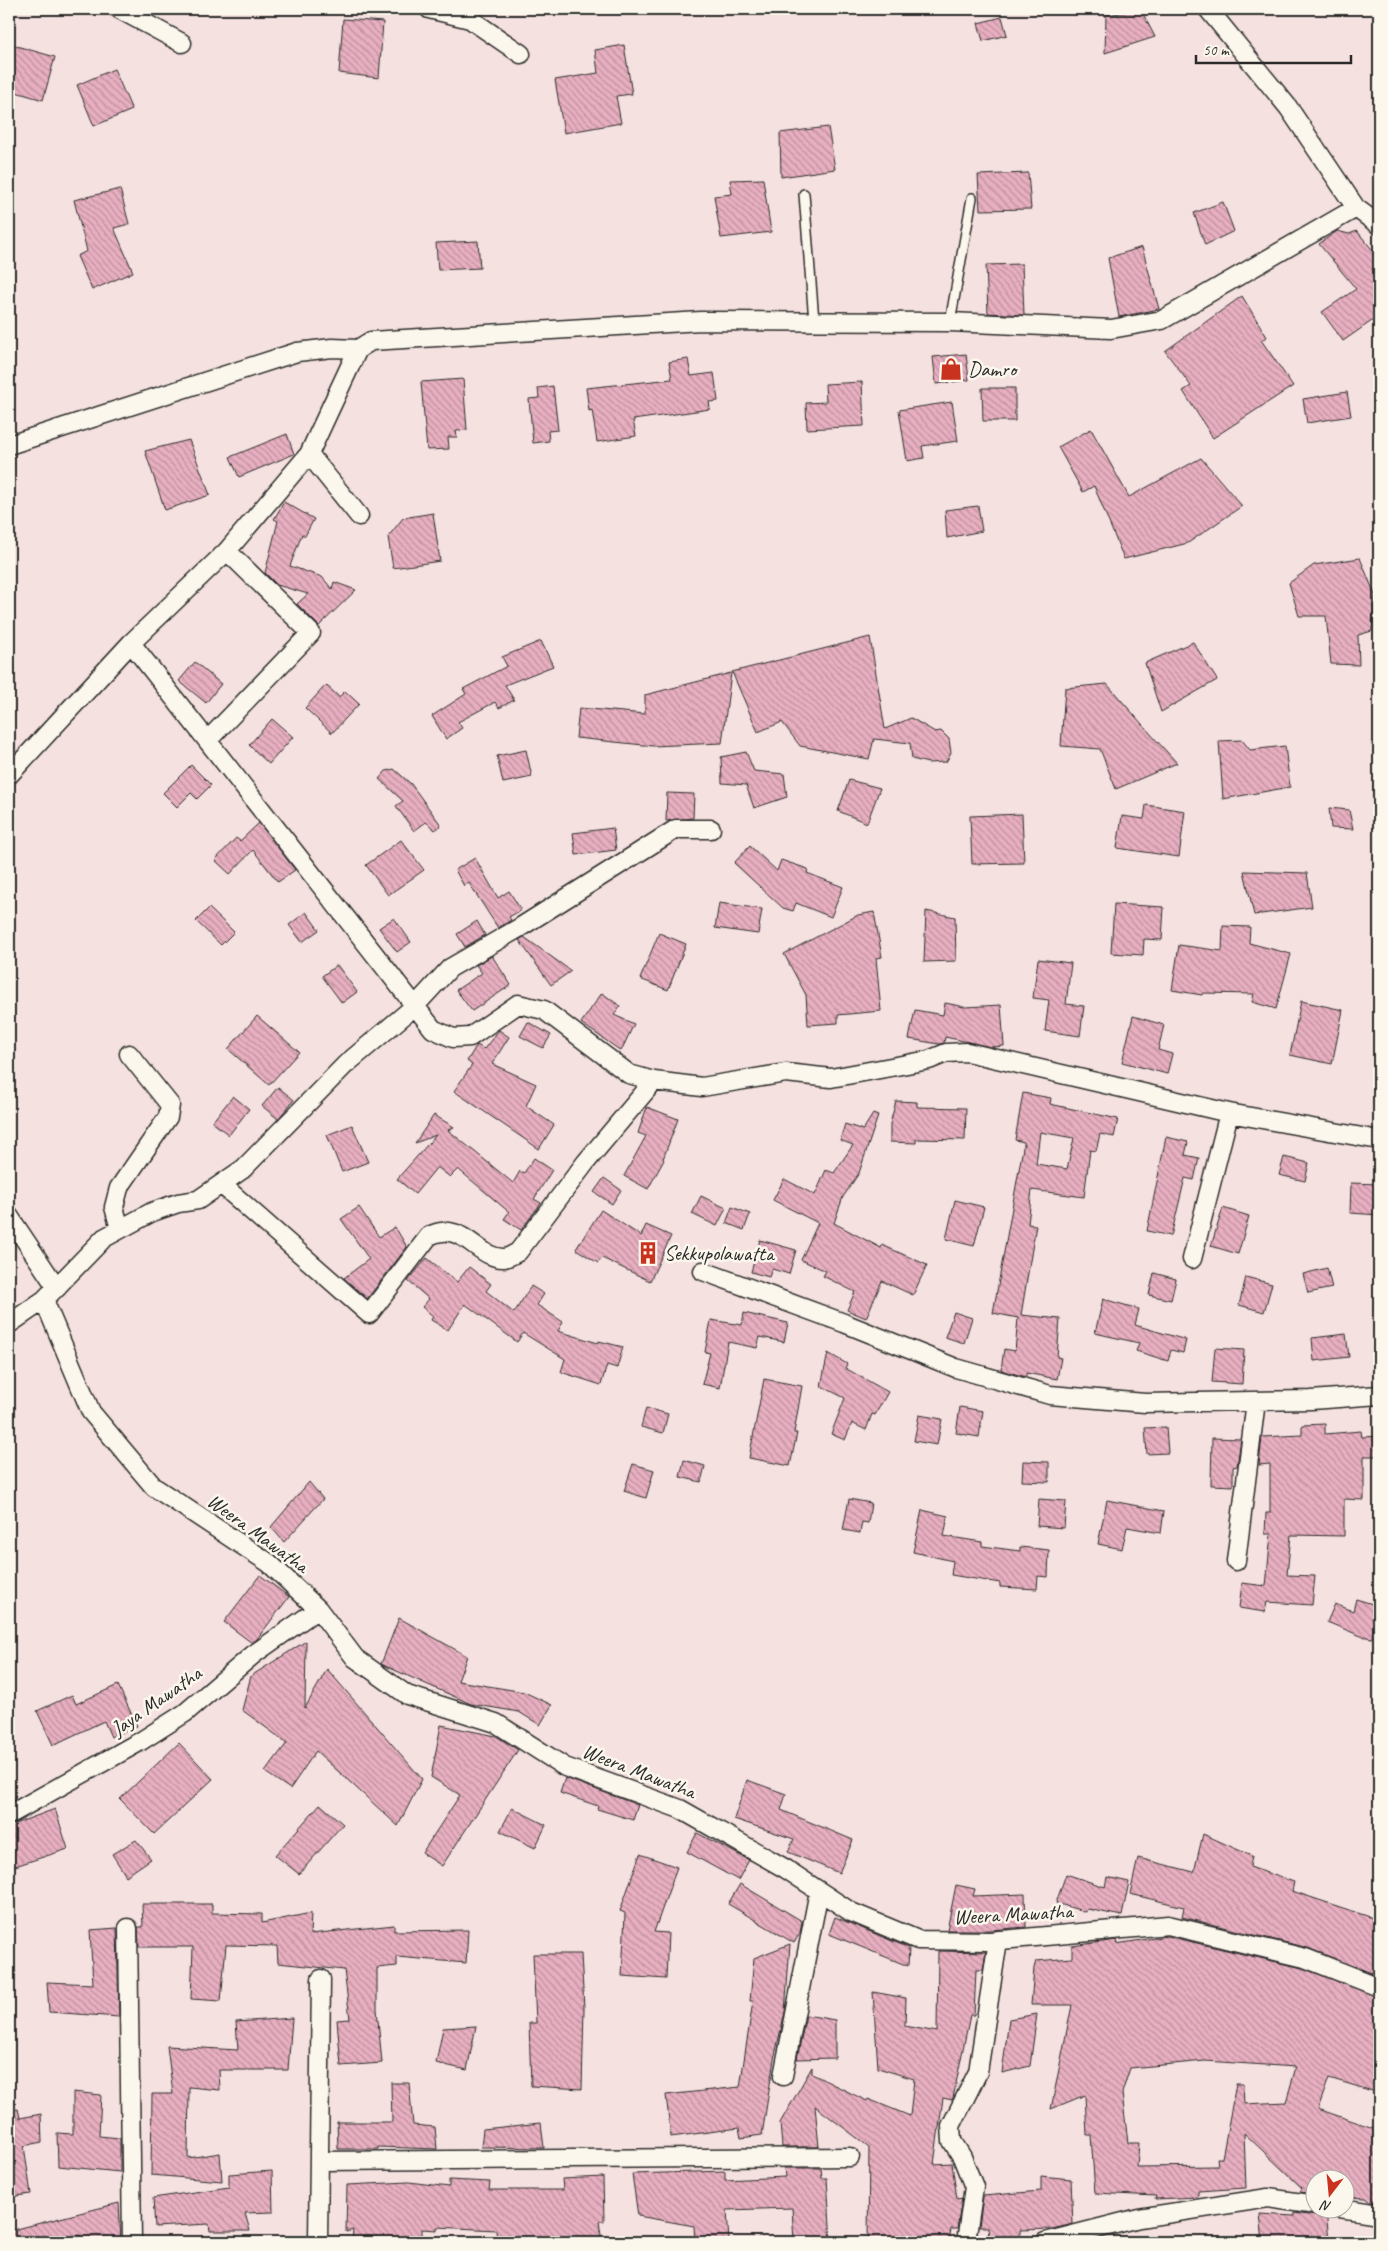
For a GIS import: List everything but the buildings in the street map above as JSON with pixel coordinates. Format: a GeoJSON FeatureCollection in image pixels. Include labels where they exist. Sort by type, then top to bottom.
{"type":"FeatureCollection","features":[{"type":"Feature","properties":{"kind":"street"},"geometry":{"type":"LineString","coordinates":[[119,9],[182,44]]}},
{"type":"Feature","properties":{"kind":"street"},"geometry":{"type":"LineString","coordinates":[[428,9],[470,19],[521,54]]}},
{"type":"Feature","properties":{"kind":"street"},"geometry":{"type":"LineString","coordinates":[[1208,9],[1288,107],[1356,208],[1379,225]]}},
{"type":"Feature","properties":{"kind":"street"},"geometry":{"type":"LineString","coordinates":[[9,775],[130,643],[226,551],[308,454],[358,349],[371,341],[701,321],[950,322],[1112,329],[1162,320],[1356,208]]}},
{"type":"Feature","properties":{"kind":"street"},"geometry":{"type":"LineString","coordinates":[[9,446],[297,352],[332,348],[358,349]]}},
{"type":"Feature","properties":{"kind":"street"},"geometry":{"type":"LineString","coordinates":[[308,454],[359,516]]}},
{"type":"Feature","properties":{"kind":"street"},"geometry":{"type":"LineString","coordinates":[[208,740],[311,633],[226,551]]}},
{"type":"Feature","properties":{"kind":"street"},"geometry":{"type":"LineString","coordinates":[[130,643],[433,1029],[453,1038],[470,1037],[518,1004],[544,1010],[629,1074],[654,1081],[702,1087],[786,1073],[831,1078],[929,1060],[946,1053],[967,1052],[1229,1113],[1379,1140]]}},
{"type":"Feature","properties":{"kind":"street"},"geometry":{"type":"LineString","coordinates":[[9,1324],[50,1294],[104,1238],[152,1212],[178,1203],[198,1200],[243,1169],[345,1065],[415,1006],[450,968],[519,928],[676,829],[711,830]]}},
{"type":"Feature","properties":{"kind":"street"},"geometry":{"type":"LineString","coordinates":[[120,1229],[114,1207],[119,1188],[168,1117],[170,1105],[129,1054]]}},
{"type":"Feature","properties":{"kind":"street"},"geometry":{"type":"LineString","coordinates":[[221,1184],[369,1314],[429,1236],[439,1231],[454,1232],[496,1257],[505,1258],[518,1252],[586,1162],[654,1081]]}},
{"type":"Feature","properties":{"kind":"street"},"geometry":{"type":"LineString","coordinates":[[1192,1259],[1229,1113]]}},
{"type":"Feature","properties":{"kind":"street","name":"Weera Mawatha"},"geometry":{"type":"LineString","coordinates":[[9,1216],[50,1294],[91,1412],[154,1487],[269,1564],[318,1609],[355,1658],[407,1695],[496,1723],[565,1767],[680,1809],[852,1912],[918,1940],[998,1940],[1168,1925],[1305,1958],[1379,1987]]}},
{"type":"Feature","properties":{"kind":"street"},"geometry":{"type":"LineString","coordinates":[[703,1271],[844,1323],[956,1368],[1050,1395],[1145,1403],[1379,1396]]}},
{"type":"Feature","properties":{"kind":"street"},"geometry":{"type":"LineString","coordinates":[[1236,1561],[1256,1401]]}},
{"type":"Feature","properties":{"kind":"street","name":"Jaya Mawatha"},"geometry":{"type":"LineString","coordinates":[[9,1815],[142,1741],[185,1713],[254,1654],[318,1609]]}},
{"type":"Feature","properties":{"kind":"street"},"geometry":{"type":"LineString","coordinates":[[783,2076],[819,1891]]}},
{"type":"Feature","properties":{"kind":"street"},"geometry":{"type":"LineString","coordinates":[[128,1928],[132,2242]]}},
{"type":"Feature","properties":{"kind":"street"},"geometry":{"type":"LineString","coordinates":[[966,2242],[974,2187],[962,2157],[952,2141],[951,2126],[978,2072],[998,1940]]}},
{"type":"Feature","properties":{"kind":"street"},"geometry":{"type":"LineString","coordinates":[[318,2242],[320,1979]]}},
{"type":"Feature","properties":{"kind":"street"},"geometry":{"type":"LineString","coordinates":[[319,2161],[850,2158]]}},
{"type":"Feature","properties":{"kind":"street"},"geometry":{"type":"LineString","coordinates":[[1045,2242],[1138,2218],[1268,2198],[1306,2204]]}},
{"type":"Feature","properties":{"kind":"street"},"geometry":{"type":"LineString","coordinates":[[1356,2210],[1379,2214]]}},
{"type":"Feature","properties":{"kind":"lane"},"geometry":{"type":"LineString","coordinates":[[804,194],[814,321]]}},
{"type":"Feature","properties":{"kind":"lane"},"geometry":{"type":"LineString","coordinates":[[950,322],[972,198]]}},
{"type":"Feature","properties":{"kind":"place","name":"Damro"},"geometry":{"type":"Point","coordinates":[951,369]}},
{"type":"Feature","properties":{"kind":"place","name":"Sekkupolawatta"},"geometry":{"type":"Point","coordinates":[648,1253]}}]}
